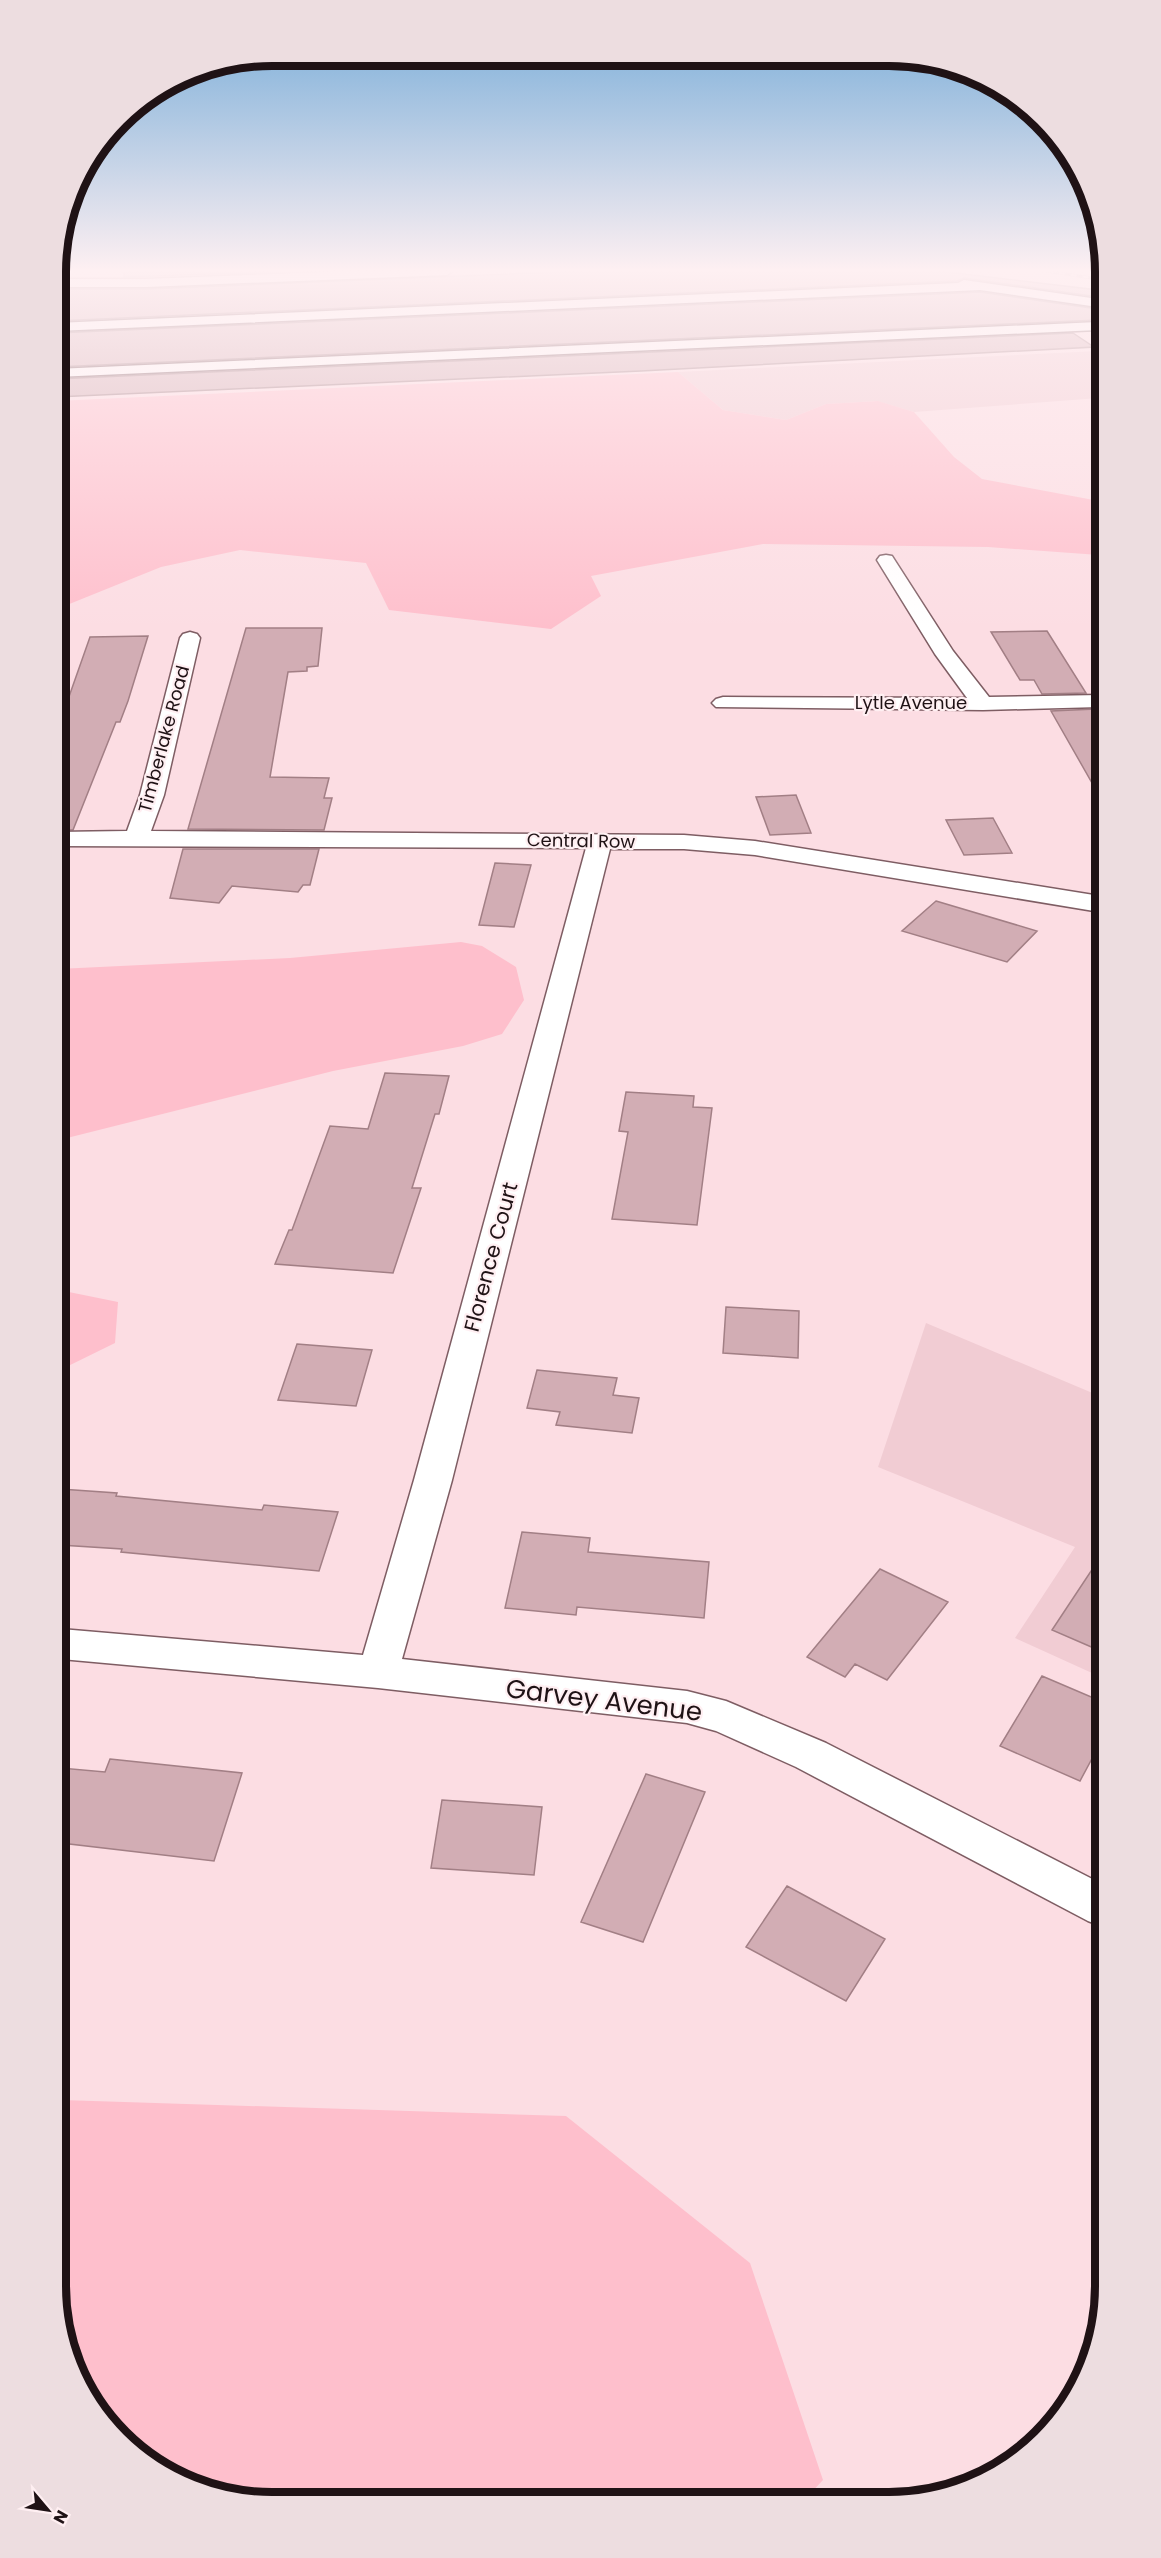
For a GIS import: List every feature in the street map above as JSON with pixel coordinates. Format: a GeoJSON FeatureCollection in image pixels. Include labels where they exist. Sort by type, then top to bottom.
{"type":"FeatureCollection","features":[{"type":"Feature","properties":{"kind":"street"},"geometry":{"type":"LineString","coordinates":[[886,560],[945,654],[983,704]]}},
{"type":"Feature","properties":{"kind":"street","name":"Timberlake Road"},"geometry":{"type":"LineString","coordinates":[[136,839],[152,795],[190,638]]}},
{"type":"Feature","properties":{"kind":"street","name":"Lytle Avenue"},"geometry":{"type":"LineString","coordinates":[[723,703],[983,704],[1095,701]]}},
{"type":"Feature","properties":{"kind":"street","name":"Central Row"},"geometry":{"type":"LineString","coordinates":[[66,839],[684,842],[755,848],[1095,903]]}},
{"type":"Feature","properties":{"kind":"street","name":"Florence Court"},"geometry":{"type":"LineString","coordinates":[[378,1672],[433,1480],[600,841]]}},
{"type":"Feature","properties":{"kind":"street","name":"Garvey Avenue"},"geometry":{"type":"LineString","coordinates":[[66,1644],[378,1672],[687,1707],[726,1717],[811,1755],[1095,1901]]}},
{"type":"Feature","properties":{"kind":"shaded area"},"geometry":{"type":"Polygon","coordinates":[[[284,390],[700,390],[723,410],[786,420],[826,404],[878,401],[914,412],[954,457],[982,479],[1095,500],[1095,555],[988,547],[763,544],[591,576],[601,596],[551,629],[389,610],[366,563],[240,550],[161,567],[66,605],[66,401],[284,390]]]}},
{"type":"Feature","properties":{"kind":"shaded area"},"geometry":{"type":"Polygon","coordinates":[[[700,390],[1095,390],[1095,398],[914,412],[877,401],[826,404],[786,420],[723,410],[700,390]]]}},
{"type":"Feature","properties":{"kind":"shaded area"},"geometry":{"type":"Polygon","coordinates":[[[461,942],[482,946],[516,967],[524,1000],[502,1034],[463,1046],[333,1071],[66,1138],[66,969],[290,958],[461,942]]]}},
{"type":"Feature","properties":{"kind":"shaded area"},"geometry":{"type":"Polygon","coordinates":[[[66,1291],[118,1302],[115,1343],[66,1367],[66,1291]]]}},
{"type":"Feature","properties":{"kind":"shaded area"},"geometry":{"type":"Polygon","coordinates":[[[926,1323],[1095,1394],[1095,1674],[1015,1638],[1075,1547],[878,1467],[926,1323]]]}},
{"type":"Feature","properties":{"kind":"shaded area"},"geometry":{"type":"Polygon","coordinates":[[[66,2100],[566,2116],[750,2263],[823,2480],[812,2492],[272,2492],[232,2488],[181,2471],[136,2441],[117,2422],[94,2389],[73,2339],[66,2286],[66,2100]]]}},
{"type":"Feature","properties":{"kind":"building"},"geometry":{"type":"Polygon","coordinates":[[[66,390],[205,390],[66,397],[66,390]]]}},
{"type":"Feature","properties":{"kind":"building"},"geometry":{"type":"Polygon","coordinates":[[[246,628],[322,628],[318,666],[307,667],[307,671],[288,672],[270,777],[329,778],[324,798],[332,798],[324,830],[188,829],[246,628]]]}},
{"type":"Feature","properties":{"kind":"building"},"geometry":{"type":"Polygon","coordinates":[[[1047,631],[1086,693],[1042,694],[1034,680],[1020,680],[991,632],[1047,631]]]}},
{"type":"Feature","properties":{"kind":"building"},"geometry":{"type":"Polygon","coordinates":[[[148,636],[120,722],[116,722],[73,830],[66,830],[66,705],[90,637],[148,636]]]}},
{"type":"Feature","properties":{"kind":"building"},"geometry":{"type":"Polygon","coordinates":[[[1095,709],[1095,788],[1051,711],[1095,709]]]}},
{"type":"Feature","properties":{"kind":"building"},"geometry":{"type":"Polygon","coordinates":[[[796,795],[811,833],[770,835],[756,797],[796,795]]]}},
{"type":"Feature","properties":{"kind":"building"},"geometry":{"type":"Polygon","coordinates":[[[993,818],[1012,853],[964,855],[946,820],[993,818]]]}},
{"type":"Feature","properties":{"kind":"building"},"geometry":{"type":"Polygon","coordinates":[[[183,849],[319,849],[310,885],[303,885],[298,892],[232,886],[219,903],[170,898],[183,849]]]}},
{"type":"Feature","properties":{"kind":"building"},"geometry":{"type":"Polygon","coordinates":[[[495,863],[531,865],[514,927],[479,925],[495,863]]]}},
{"type":"Feature","properties":{"kind":"building"},"geometry":{"type":"Polygon","coordinates":[[[936,901],[1037,931],[1007,962],[902,931],[936,901]]]}},
{"type":"Feature","properties":{"kind":"building"},"geometry":{"type":"Polygon","coordinates":[[[385,1073],[449,1076],[439,1114],[435,1114],[412,1188],[421,1188],[393,1273],[275,1264],[289,1230],[292,1230],[330,1126],[368,1129],[385,1073]]]}},
{"type":"Feature","properties":{"kind":"building"},"geometry":{"type":"Polygon","coordinates":[[[626,1092],[694,1096],[693,1107],[712,1108],[697,1225],[612,1219],[628,1132],[619,1131],[626,1092]]]}},
{"type":"Feature","properties":{"kind":"building"},"geometry":{"type":"Polygon","coordinates":[[[726,1307],[799,1311],[798,1358],[723,1353],[726,1307]]]}},
{"type":"Feature","properties":{"kind":"building"},"geometry":{"type":"Polygon","coordinates":[[[297,1344],[372,1350],[356,1406],[278,1400],[297,1344]]]}},
{"type":"Feature","properties":{"kind":"building"},"geometry":{"type":"Polygon","coordinates":[[[537,1370],[617,1378],[613,1395],[639,1398],[632,1433],[556,1425],[560,1412],[527,1408],[537,1370]]]}},
{"type":"Feature","properties":{"kind":"building"},"geometry":{"type":"Polygon","coordinates":[[[66,1489],[262,1510],[264,1505],[338,1512],[319,1571],[121,1552],[122,1549],[66,1545],[66,1489]]]}},
{"type":"Feature","properties":{"kind":"building"},"geometry":{"type":"Polygon","coordinates":[[[522,1532],[590,1538],[588,1552],[709,1562],[704,1618],[577,1607],[576,1615],[505,1608],[522,1532]]]}},
{"type":"Feature","properties":{"kind":"building"},"geometry":{"type":"Polygon","coordinates":[[[1095,1565],[1095,1649],[1052,1630],[1095,1565]]]}},
{"type":"Feature","properties":{"kind":"building"},"geometry":{"type":"Polygon","coordinates":[[[880,1569],[948,1602],[887,1680],[855,1664],[845,1677],[807,1657],[880,1569]]]}},
{"type":"Feature","properties":{"kind":"building"},"geometry":{"type":"Polygon","coordinates":[[[1042,1676],[1095,1699],[1095,1753],[1080,1781],[1000,1746],[1042,1676]]]}},
{"type":"Feature","properties":{"kind":"building"},"geometry":{"type":"Polygon","coordinates":[[[110,1759],[242,1773],[214,1861],[66,1844],[66,1768],[105,1772],[110,1759]]]}},
{"type":"Feature","properties":{"kind":"building"},"geometry":{"type":"Polygon","coordinates":[[[646,1774],[705,1792],[643,1942],[581,1922],[646,1774]]]}},
{"type":"Feature","properties":{"kind":"building"},"geometry":{"type":"Polygon","coordinates":[[[442,1800],[542,1807],[534,1875],[431,1868],[442,1800]]]}},
{"type":"Feature","properties":{"kind":"building"},"geometry":{"type":"Polygon","coordinates":[[[787,1886],[885,1939],[846,2001],[746,1947],[787,1886]]]}}]}
